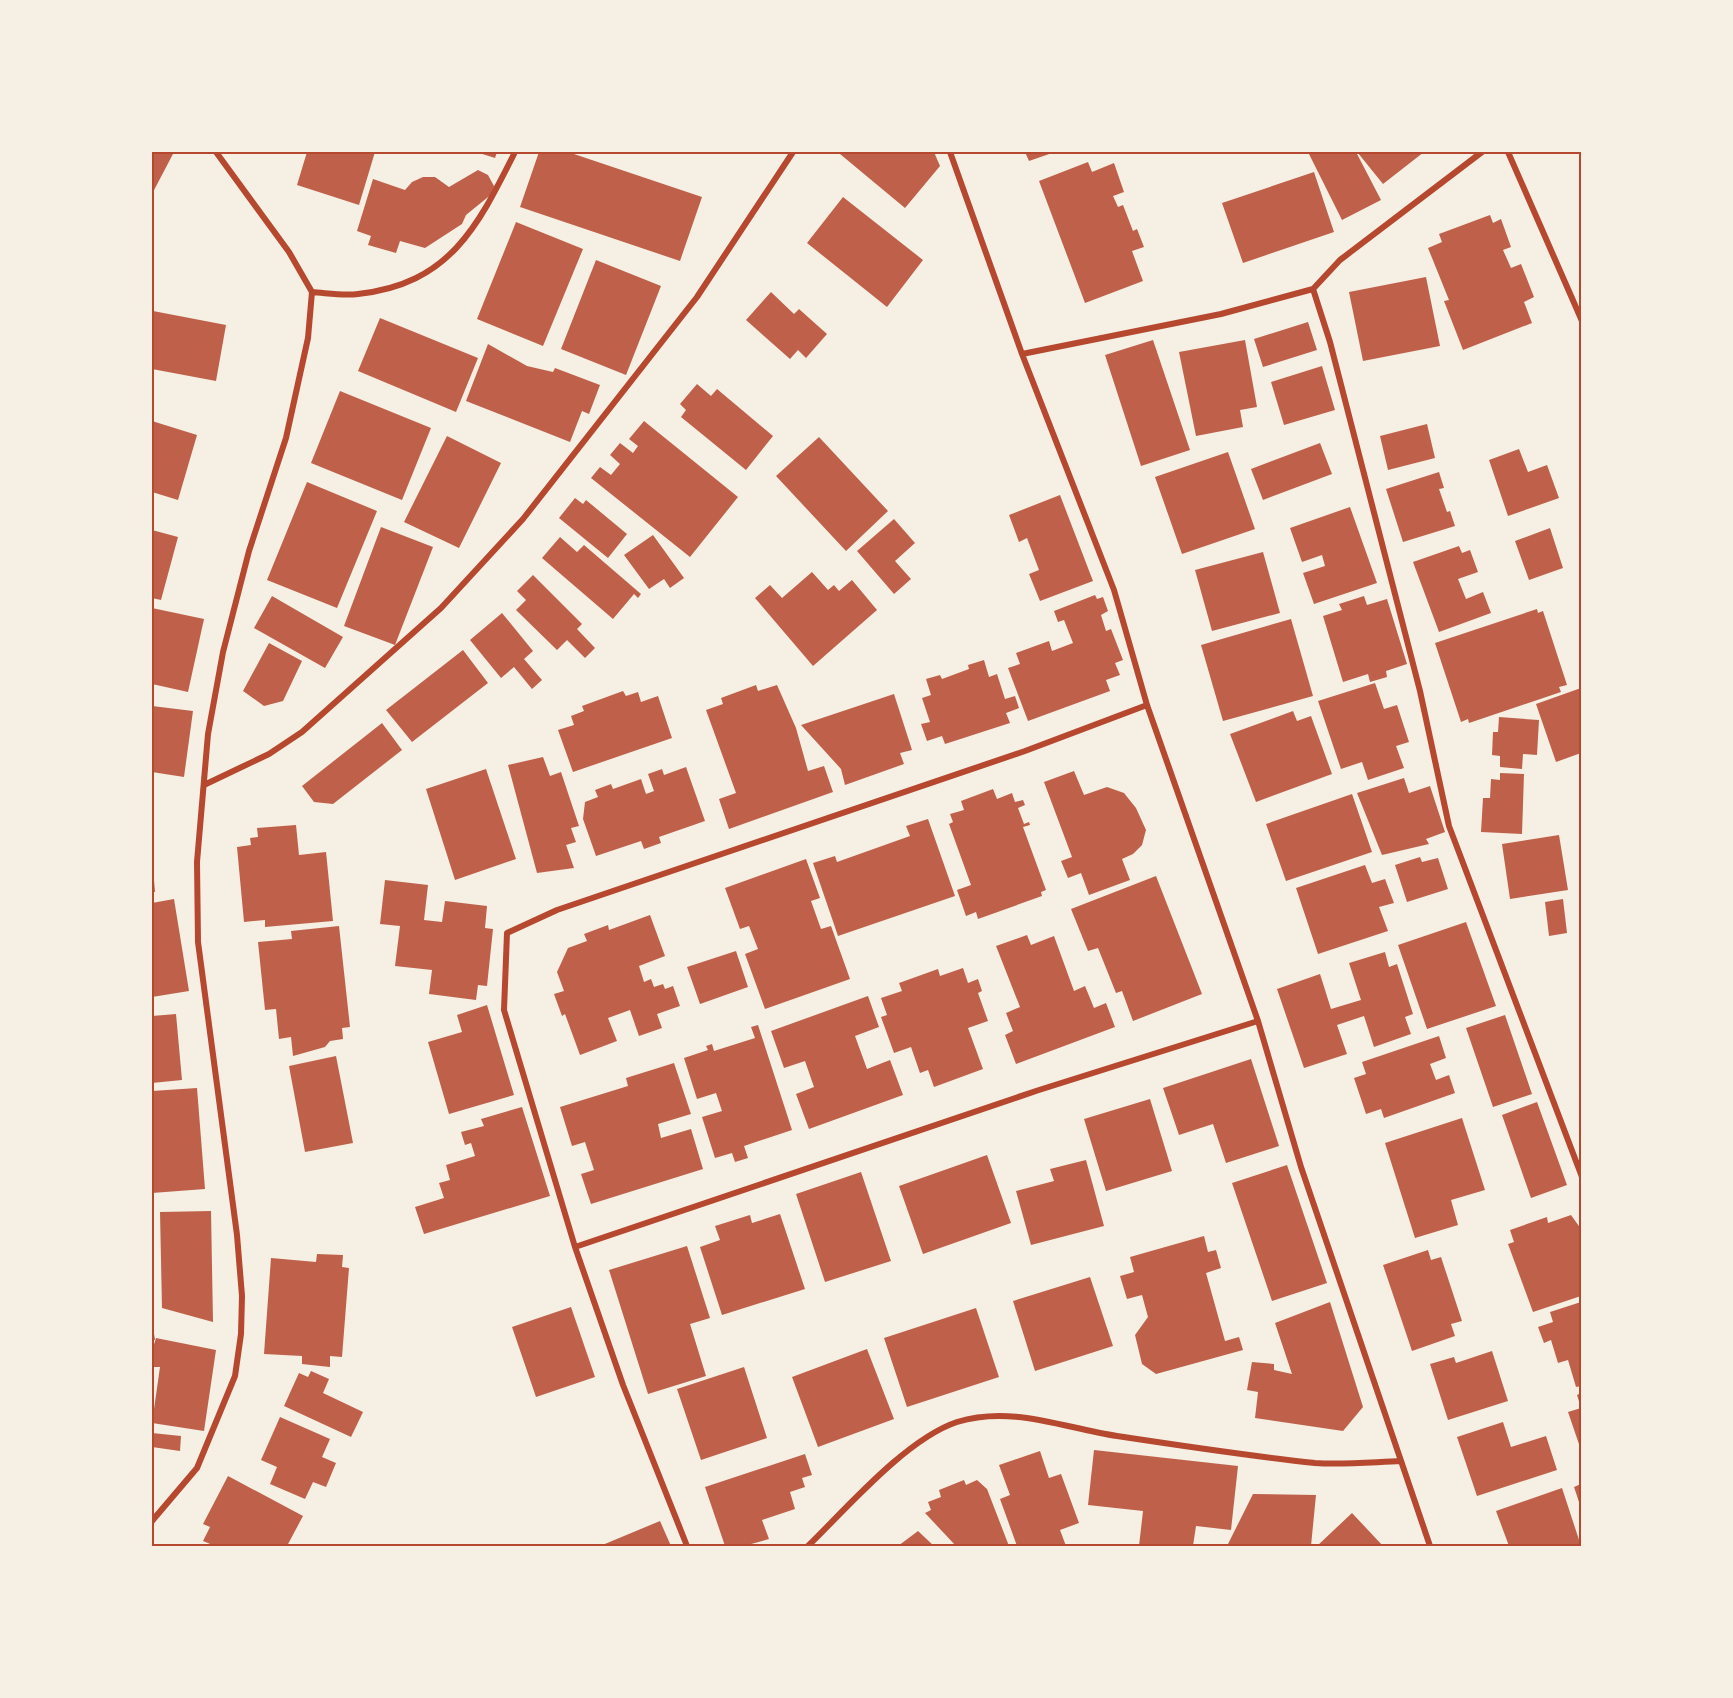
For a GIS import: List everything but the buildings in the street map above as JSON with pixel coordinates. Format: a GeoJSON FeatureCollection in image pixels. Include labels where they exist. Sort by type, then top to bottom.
{"type":"FeatureCollection","features":[{"type":"Feature","properties":{"kind":"street"},"geometry":{"type":"LineString","coordinates":[[152,1521],[197,1468],[235,1377],[241,1334],[242,1296],[236,1224],[198,942],[197,862],[208,734],[232,610],[286,438],[308,338],[312,292],[289,252],[216,152]]}},
{"type":"Feature","properties":{"kind":"street"},"geometry":{"type":"LineString","coordinates":[[312,292],[357,294],[420,278],[443,262],[470,233],[515,152]]}},
{"type":"Feature","properties":{"kind":"street"},"geometry":{"type":"LineString","coordinates":[[204,785],[269,754],[302,732],[441,608],[523,519],[697,297],[793,152]]}},
{"type":"Feature","properties":{"kind":"street"},"geometry":{"type":"LineString","coordinates":[[950,152],[1022,354],[1114,591],[1147,705],[1258,1021],[1301,1167],[1430,1546]]}},
{"type":"Feature","properties":{"kind":"street"},"geometry":{"type":"LineString","coordinates":[[1022,354],[1221,314],[1313,289],[1340,260],[1482,152]]}},
{"type":"Feature","properties":{"kind":"street"},"geometry":{"type":"LineString","coordinates":[[1508,152],[1581,321]]}},
{"type":"Feature","properties":{"kind":"street"},"geometry":{"type":"LineString","coordinates":[[1313,289],[1330,342],[1420,691],[1449,826],[1581,1177]]}},
{"type":"Feature","properties":{"kind":"street"},"geometry":{"type":"LineString","coordinates":[[687,1546],[623,1385],[575,1247],[504,1010],[507,933],[556,910],[1004,758],[1147,705]]}},
{"type":"Feature","properties":{"kind":"street"},"geometry":{"type":"LineString","coordinates":[[575,1247],[1039,1090],[1258,1021]]}},
{"type":"Feature","properties":{"kind":"street"},"geometry":{"type":"LineString","coordinates":[[808,1546],[889,1467],[927,1438],[956,1422],[986,1417],[1030,1416],[1114,1436],[1317,1463],[1401,1461]]}}]}
